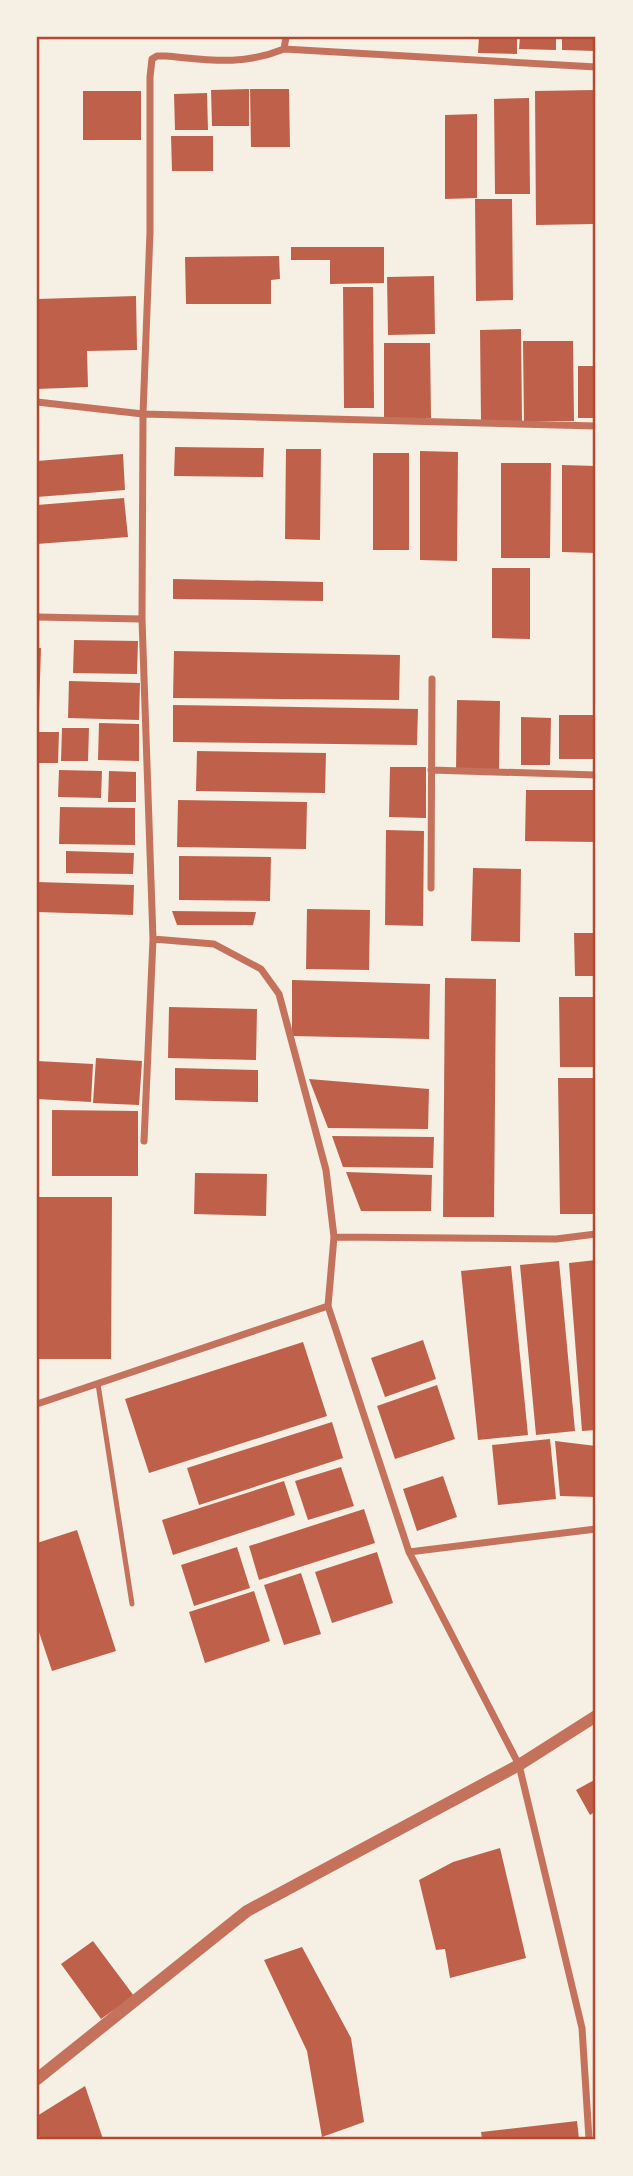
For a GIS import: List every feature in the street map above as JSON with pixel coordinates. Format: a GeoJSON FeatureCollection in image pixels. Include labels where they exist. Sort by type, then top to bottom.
{"type":"FeatureCollection","features":[{"type":"Feature","properties":{"kind":"street"},"geometry":{"type":"LineString","coordinates":[[284,49],[286,37]]}},
{"type":"Feature","properties":{"kind":"street"},"geometry":{"type":"LineString","coordinates":[[144,1141],[153,939],[142,619],[143,414],[150,232],[152,59],[166,56],[230,62],[270,55],[284,49],[596,67]]}},
{"type":"Feature","properties":{"kind":"street"},"geometry":{"type":"LineString","coordinates":[[37,402],[143,414],[596,426]]}},
{"type":"Feature","properties":{"kind":"street"},"geometry":{"type":"LineString","coordinates":[[37,617],[142,619]]}},
{"type":"Feature","properties":{"kind":"street"},"geometry":{"type":"LineString","coordinates":[[431,888],[432,679]]}},
{"type":"Feature","properties":{"kind":"street"},"geometry":{"type":"LineString","coordinates":[[431,770],[596,775]]}},
{"type":"Feature","properties":{"kind":"street"},"geometry":{"type":"LineString","coordinates":[[153,939],[214,944],[261,969],[279,994],[326,1170],[334,1237],[328,1306],[409,1552],[519,1765],[582,2028],[589,2139]]}},
{"type":"Feature","properties":{"kind":"street"},"geometry":{"type":"LineString","coordinates":[[334,1237],[556,1239],[596,1234]]}},
{"type":"Feature","properties":{"kind":"street"},"geometry":{"type":"LineString","coordinates":[[37,1404],[328,1306]]}},
{"type":"Feature","properties":{"kind":"street"},"geometry":{"type":"LineString","coordinates":[[409,1552],[596,1529]]}},
{"type":"Feature","properties":{"kind":"street"},"geometry":{"type":"LineString","coordinates":[[37,2079],[247,1911],[519,1765],[596,1716]]}},
{"type":"Feature","properties":{"kind":"lane"},"geometry":{"type":"LineString","coordinates":[[98,1384],[132,1604]]}},
{"type":"Feature","properties":{"kind":"building"},"geometry":{"type":"Polygon","coordinates":[[[479,37],[517,37],[517,54],[478,53],[479,37]]]}},
{"type":"Feature","properties":{"kind":"building"},"geometry":{"type":"Polygon","coordinates":[[[520,37],[556,37],[556,50],[519,49],[520,37]]]}},
{"type":"Feature","properties":{"kind":"building"},"geometry":{"type":"Polygon","coordinates":[[[562,37],[596,37],[596,51],[562,50],[562,37]]]}},
{"type":"Feature","properties":{"kind":"building"},"geometry":{"type":"Polygon","coordinates":[[[249,89],[249,126],[212,126],[211,90],[249,89]]]}},
{"type":"Feature","properties":{"kind":"building"},"geometry":{"type":"Polygon","coordinates":[[[250,89],[289,89],[290,147],[251,147],[250,89]]]}},
{"type":"Feature","properties":{"kind":"building"},"geometry":{"type":"Polygon","coordinates":[[[596,90],[596,224],[536,225],[535,91],[596,90]]]}},
{"type":"Feature","properties":{"kind":"building"},"geometry":{"type":"Polygon","coordinates":[[[83,91],[141,91],[141,140],[83,140],[83,91]]]}},
{"type":"Feature","properties":{"kind":"building"},"geometry":{"type":"Polygon","coordinates":[[[207,93],[208,130],[175,130],[174,94],[207,93]]]}},
{"type":"Feature","properties":{"kind":"building"},"geometry":{"type":"Polygon","coordinates":[[[529,98],[530,194],[495,194],[494,99],[529,98]]]}},
{"type":"Feature","properties":{"kind":"building"},"geometry":{"type":"Polygon","coordinates":[[[477,114],[477,198],[445,199],[445,115],[477,114]]]}},
{"type":"Feature","properties":{"kind":"building"},"geometry":{"type":"Polygon","coordinates":[[[171,136],[213,136],[213,171],[172,171],[171,136]]]}},
{"type":"Feature","properties":{"kind":"building"},"geometry":{"type":"Polygon","coordinates":[[[475,199],[512,199],[513,300],[476,301],[475,199]]]}},
{"type":"Feature","properties":{"kind":"building"},"geometry":{"type":"Polygon","coordinates":[[[291,247],[384,247],[384,283],[330,284],[330,260],[291,260],[291,247]]]}},
{"type":"Feature","properties":{"kind":"building"},"geometry":{"type":"Polygon","coordinates":[[[279,256],[280,279],[271,280],[271,304],[186,304],[185,257],[279,256]]]}},
{"type":"Feature","properties":{"kind":"building"},"geometry":{"type":"Polygon","coordinates":[[[434,276],[435,334],[388,335],[387,277],[434,276]]]}},
{"type":"Feature","properties":{"kind":"building"},"geometry":{"type":"Polygon","coordinates":[[[343,287],[373,287],[374,408],[344,408],[343,287]]]}},
{"type":"Feature","properties":{"kind":"building"},"geometry":{"type":"Polygon","coordinates":[[[136,296],[137,350],[87,351],[88,387],[37,389],[37,299],[136,296]]]}},
{"type":"Feature","properties":{"kind":"building"},"geometry":{"type":"Polygon","coordinates":[[[521,329],[522,421],[481,421],[480,330],[521,329]]]}},
{"type":"Feature","properties":{"kind":"building"},"geometry":{"type":"Polygon","coordinates":[[[523,341],[573,341],[574,421],[524,421],[523,341]]]}},
{"type":"Feature","properties":{"kind":"building"},"geometry":{"type":"Polygon","coordinates":[[[384,343],[430,343],[431,418],[384,418],[384,343]]]}},
{"type":"Feature","properties":{"kind":"building"},"geometry":{"type":"Polygon","coordinates":[[[578,366],[596,366],[596,418],[578,418],[578,366]]]}},
{"type":"Feature","properties":{"kind":"building"},"geometry":{"type":"Polygon","coordinates":[[[175,447],[264,448],[263,477],[174,476],[175,447]]]}},
{"type":"Feature","properties":{"kind":"building"},"geometry":{"type":"Polygon","coordinates":[[[286,449],[321,449],[320,540],[285,539],[286,449]]]}},
{"type":"Feature","properties":{"kind":"building"},"geometry":{"type":"Polygon","coordinates":[[[420,451],[458,452],[457,561],[420,560],[420,451]]]}},
{"type":"Feature","properties":{"kind":"building"},"geometry":{"type":"Polygon","coordinates":[[[373,453],[409,453],[409,550],[373,550],[373,453]]]}},
{"type":"Feature","properties":{"kind":"building"},"geometry":{"type":"Polygon","coordinates":[[[123,454],[125,490],[37,497],[37,461],[123,454]]]}},
{"type":"Feature","properties":{"kind":"building"},"geometry":{"type":"Polygon","coordinates":[[[501,463],[551,463],[550,558],[501,558],[501,463]]]}},
{"type":"Feature","properties":{"kind":"building"},"geometry":{"type":"Polygon","coordinates":[[[562,465],[596,466],[595,553],[562,552],[562,465]]]}},
{"type":"Feature","properties":{"kind":"building"},"geometry":{"type":"Polygon","coordinates":[[[124,498],[128,537],[37,544],[37,505],[124,498]]]}},
{"type":"Feature","properties":{"kind":"building"},"geometry":{"type":"Polygon","coordinates":[[[492,568],[530,568],[530,639],[492,638],[492,568]]]}},
{"type":"Feature","properties":{"kind":"building"},"geometry":{"type":"Polygon","coordinates":[[[173,579],[323,582],[323,601],[173,599],[173,579]]]}},
{"type":"Feature","properties":{"kind":"building"},"geometry":{"type":"Polygon","coordinates":[[[74,640],[138,641],[137,674],[73,673],[74,640]]]}},
{"type":"Feature","properties":{"kind":"building"},"geometry":{"type":"Polygon","coordinates":[[[37,648],[41,648],[39,711],[37,711],[37,648]]]}},
{"type":"Feature","properties":{"kind":"building"},"geometry":{"type":"Polygon","coordinates":[[[174,651],[400,655],[399,700],[173,698],[174,651]]]}},
{"type":"Feature","properties":{"kind":"building"},"geometry":{"type":"Polygon","coordinates":[[[69,681],[140,683],[139,720],[68,718],[69,681]]]}},
{"type":"Feature","properties":{"kind":"building"},"geometry":{"type":"Polygon","coordinates":[[[457,700],[500,701],[499,771],[456,771],[457,700]]]}},
{"type":"Feature","properties":{"kind":"building"},"geometry":{"type":"Polygon","coordinates":[[[173,705],[418,709],[417,745],[173,742],[173,705]]]}},
{"type":"Feature","properties":{"kind":"building"},"geometry":{"type":"Polygon","coordinates":[[[559,715],[596,715],[596,759],[559,759],[559,715]]]}},
{"type":"Feature","properties":{"kind":"building"},"geometry":{"type":"Polygon","coordinates":[[[521,717],[551,718],[550,765],[521,765],[521,717]]]}},
{"type":"Feature","properties":{"kind":"building"},"geometry":{"type":"Polygon","coordinates":[[[99,723],[139,724],[139,761],[98,760],[99,723]]]}},
{"type":"Feature","properties":{"kind":"building"},"geometry":{"type":"Polygon","coordinates":[[[62,728],[89,728],[88,761],[61,761],[62,728]]]}},
{"type":"Feature","properties":{"kind":"building"},"geometry":{"type":"Polygon","coordinates":[[[37,732],[59,732],[58,763],[37,763],[37,732]]]}},
{"type":"Feature","properties":{"kind":"building"},"geometry":{"type":"Polygon","coordinates":[[[197,751],[326,753],[325,793],[196,791],[197,751]]]}},
{"type":"Feature","properties":{"kind":"building"},"geometry":{"type":"Polygon","coordinates":[[[390,767],[426,767],[426,818],[389,817],[390,767]]]}},
{"type":"Feature","properties":{"kind":"building"},"geometry":{"type":"Polygon","coordinates":[[[59,770],[102,771],[101,798],[58,797],[59,770]]]}},
{"type":"Feature","properties":{"kind":"building"},"geometry":{"type":"Polygon","coordinates":[[[109,771],[136,772],[136,802],[108,802],[109,771]]]}},
{"type":"Feature","properties":{"kind":"building"},"geometry":{"type":"Polygon","coordinates":[[[526,790],[596,790],[596,842],[525,841],[526,790]]]}},
{"type":"Feature","properties":{"kind":"building"},"geometry":{"type":"Polygon","coordinates":[[[178,800],[307,802],[306,849],[177,847],[178,800]]]}},
{"type":"Feature","properties":{"kind":"building"},"geometry":{"type":"Polygon","coordinates":[[[60,807],[135,808],[135,845],[59,844],[60,807]]]}},
{"type":"Feature","properties":{"kind":"building"},"geometry":{"type":"Polygon","coordinates":[[[386,830],[424,831],[423,926],[385,925],[386,830]]]}},
{"type":"Feature","properties":{"kind":"building"},"geometry":{"type":"Polygon","coordinates":[[[66,851],[134,853],[133,874],[66,873],[66,851]]]}},
{"type":"Feature","properties":{"kind":"building"},"geometry":{"type":"Polygon","coordinates":[[[179,856],[271,857],[270,901],[179,900],[179,856]]]}},
{"type":"Feature","properties":{"kind":"building"},"geometry":{"type":"Polygon","coordinates":[[[473,868],[521,869],[520,942],[471,941],[473,868]]]}},
{"type":"Feature","properties":{"kind":"building"},"geometry":{"type":"Polygon","coordinates":[[[37,882],[134,885],[133,915],[37,912],[37,882]]]}},
{"type":"Feature","properties":{"kind":"building"},"geometry":{"type":"Polygon","coordinates":[[[307,909],[370,910],[369,970],[306,969],[307,909]]]}},
{"type":"Feature","properties":{"kind":"building"},"geometry":{"type":"Polygon","coordinates":[[[172,911],[256,912],[253,925],[177,925],[172,911]]]}},
{"type":"Feature","properties":{"kind":"building"},"geometry":{"type":"Polygon","coordinates":[[[574,933],[596,933],[596,976],[575,976],[574,933]]]}},
{"type":"Feature","properties":{"kind":"building"},"geometry":{"type":"Polygon","coordinates":[[[445,978],[496,979],[494,1217],[443,1217],[445,978]]]}},
{"type":"Feature","properties":{"kind":"building"},"geometry":{"type":"Polygon","coordinates":[[[292,980],[430,984],[429,1039],[292,1036],[292,980]]]}},
{"type":"Feature","properties":{"kind":"building"},"geometry":{"type":"Polygon","coordinates":[[[559,997],[596,997],[596,1067],[560,1067],[559,997]]]}},
{"type":"Feature","properties":{"kind":"building"},"geometry":{"type":"Polygon","coordinates":[[[169,1007],[257,1009],[256,1060],[168,1058],[169,1007]]]}},
{"type":"Feature","properties":{"kind":"building"},"geometry":{"type":"Polygon","coordinates":[[[96,1058],[142,1061],[139,1105],[93,1103],[96,1058]]]}},
{"type":"Feature","properties":{"kind":"building"},"geometry":{"type":"Polygon","coordinates":[[[37,1061],[93,1064],[91,1102],[37,1099],[37,1061]]]}},
{"type":"Feature","properties":{"kind":"building"},"geometry":{"type":"Polygon","coordinates":[[[175,1068],[258,1070],[258,1102],[175,1100],[175,1068]]]}},
{"type":"Feature","properties":{"kind":"building"},"geometry":{"type":"Polygon","coordinates":[[[558,1078],[596,1078],[596,1214],[560,1214],[558,1078]]]}},
{"type":"Feature","properties":{"kind":"building"},"geometry":{"type":"Polygon","coordinates":[[[309,1079],[429,1089],[428,1129],[328,1128],[309,1079]]]}},
{"type":"Feature","properties":{"kind":"building"},"geometry":{"type":"Polygon","coordinates":[[[52,1110],[138,1111],[138,1176],[52,1176],[52,1110]]]}},
{"type":"Feature","properties":{"kind":"building"},"geometry":{"type":"Polygon","coordinates":[[[332,1136],[434,1137],[433,1168],[343,1167],[332,1136]]]}},
{"type":"Feature","properties":{"kind":"building"},"geometry":{"type":"Polygon","coordinates":[[[346,1172],[432,1175],[431,1211],[361,1211],[346,1172]]]}},
{"type":"Feature","properties":{"kind":"building"},"geometry":{"type":"Polygon","coordinates":[[[195,1173],[267,1174],[266,1216],[194,1214],[195,1173]]]}},
{"type":"Feature","properties":{"kind":"building"},"geometry":{"type":"Polygon","coordinates":[[[37,1197],[112,1197],[111,1359],[37,1359],[37,1197]]]}},
{"type":"Feature","properties":{"kind":"building"},"geometry":{"type":"Polygon","coordinates":[[[596,1260],[596,1430],[582,1431],[569,1263],[596,1260]]]}},
{"type":"Feature","properties":{"kind":"building"},"geometry":{"type":"Polygon","coordinates":[[[559,1261],[575,1431],[536,1435],[520,1265],[559,1261]]]}},
{"type":"Feature","properties":{"kind":"building"},"geometry":{"type":"Polygon","coordinates":[[[511,1266],[528,1435],[478,1440],[461,1271],[511,1266]]]}},
{"type":"Feature","properties":{"kind":"building"},"geometry":{"type":"Polygon","coordinates":[[[423,1340],[436,1379],[385,1397],[371,1358],[423,1340]]]}},
{"type":"Feature","properties":{"kind":"building"},"geometry":{"type":"Polygon","coordinates":[[[303,1342],[327,1416],[149,1473],[125,1399],[303,1342]]]}},
{"type":"Feature","properties":{"kind":"building"},"geometry":{"type":"Polygon","coordinates":[[[437,1385],[455,1439],[395,1459],[377,1406],[437,1385]]]}},
{"type":"Feature","properties":{"kind":"building"},"geometry":{"type":"Polygon","coordinates":[[[332,1422],[343,1458],[199,1505],[187,1468],[332,1422]]]}},
{"type":"Feature","properties":{"kind":"building"},"geometry":{"type":"Polygon","coordinates":[[[550,1439],[556,1499],[498,1505],[492,1445],[550,1439]]]}},
{"type":"Feature","properties":{"kind":"building"},"geometry":{"type":"Polygon","coordinates":[[[555,1441],[596,1446],[596,1497],[560,1496],[555,1441]]]}},
{"type":"Feature","properties":{"kind":"building"},"geometry":{"type":"Polygon","coordinates":[[[341,1467],[354,1506],[308,1520],[295,1481],[341,1467]]]}},
{"type":"Feature","properties":{"kind":"building"},"geometry":{"type":"Polygon","coordinates":[[[443,1476],[457,1517],[417,1531],[403,1489],[443,1476]]]}},
{"type":"Feature","properties":{"kind":"building"},"geometry":{"type":"Polygon","coordinates":[[[284,1481],[295,1515],[173,1555],[162,1520],[284,1481]]]}},
{"type":"Feature","properties":{"kind":"building"},"geometry":{"type":"Polygon","coordinates":[[[364,1509],[375,1543],[259,1580],[249,1546],[364,1509]]]}},
{"type":"Feature","properties":{"kind":"building"},"geometry":{"type":"Polygon","coordinates":[[[77,1530],[116,1651],[52,1671],[37,1626],[37,1543],[77,1530]]]}},
{"type":"Feature","properties":{"kind":"building"},"geometry":{"type":"Polygon","coordinates":[[[237,1547],[250,1588],[194,1606],[181,1565],[237,1547]]]}},
{"type":"Feature","properties":{"kind":"building"},"geometry":{"type":"Polygon","coordinates":[[[377,1552],[393,1603],[332,1623],[315,1572],[377,1552]]]}},
{"type":"Feature","properties":{"kind":"building"},"geometry":{"type":"Polygon","coordinates":[[[301,1573],[321,1634],[284,1645],[264,1585],[301,1573]]]}},
{"type":"Feature","properties":{"kind":"building"},"geometry":{"type":"Polygon","coordinates":[[[254,1591],[270,1641],[205,1663],[189,1612],[254,1591]]]}},
{"type":"Feature","properties":{"kind":"building"},"geometry":{"type":"Polygon","coordinates":[[[596,1779],[596,1811],[590,1815],[576,1790],[596,1779]]]}},
{"type":"Feature","properties":{"kind":"building"},"geometry":{"type":"Polygon","coordinates":[[[500,1848],[526,1958],[450,1978],[445,1949],[436,1950],[419,1880],[453,1862],[500,1848]]]}},
{"type":"Feature","properties":{"kind":"building"},"geometry":{"type":"Polygon","coordinates":[[[93,1941],[134,1996],[101,2019],[61,1964],[93,1941]]]}},
{"type":"Feature","properties":{"kind":"building"},"geometry":{"type":"Polygon","coordinates":[[[302,1947],[351,2038],[364,2122],[322,2137],[307,2051],[264,1960],[302,1947]]]}},
{"type":"Feature","properties":{"kind":"building"},"geometry":{"type":"Polygon","coordinates":[[[85,2086],[103,2139],[40,2139],[37,2116],[85,2086]]]}},
{"type":"Feature","properties":{"kind":"building"},"geometry":{"type":"Polygon","coordinates":[[[577,2121],[579,2139],[482,2139],[481,2132],[577,2121]]]}}]}
